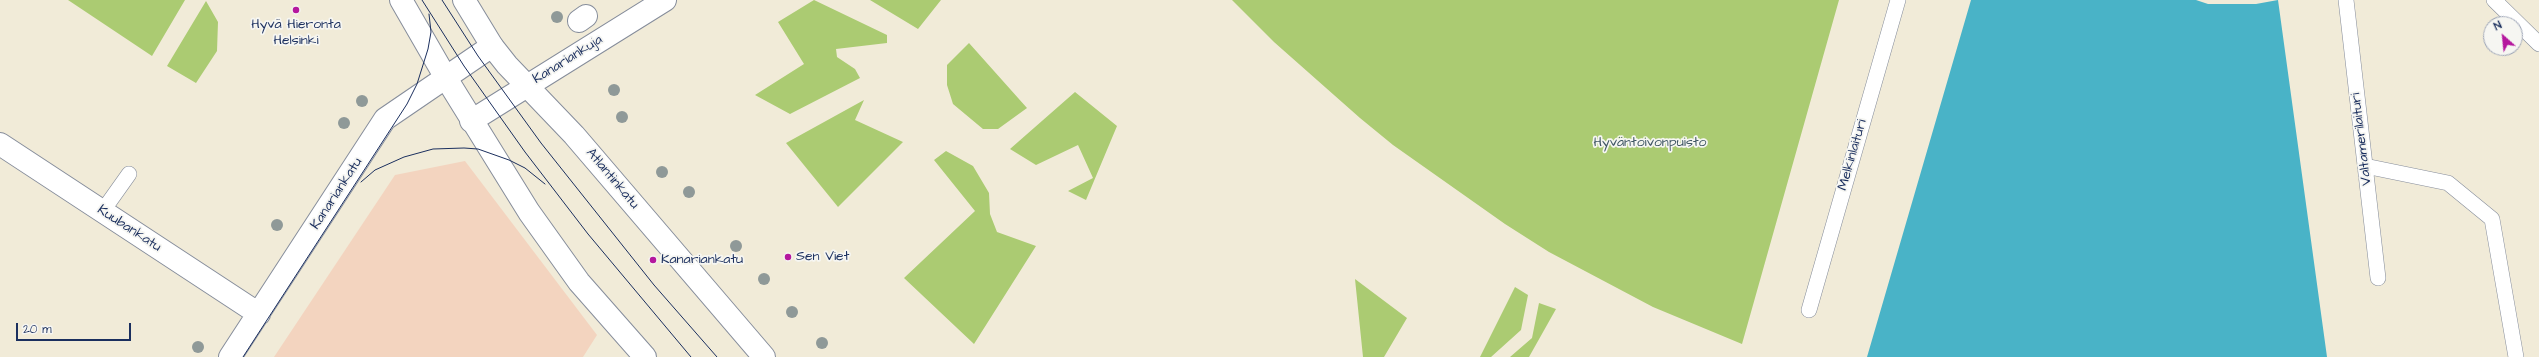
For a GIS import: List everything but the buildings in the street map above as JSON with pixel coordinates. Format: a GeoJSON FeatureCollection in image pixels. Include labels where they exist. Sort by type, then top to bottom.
{"type":"FeatureCollection","features":[{"type":"Feature","properties":{"kind":"street"},"geometry":{"type":"LineString","coordinates":[[400,0],[471,121],[529,212],[579,282],[645,357]]}},
{"type":"Feature","properties":{"kind":"street","name":"Atlantinkatu"},"geometry":{"type":"LineString","coordinates":[[464,0],[492,46],[526,86],[574,135],[764,357]]}},
{"type":"Feature","properties":{"kind":"street","name":"Kanariankuja"},"geometry":{"type":"LineString","coordinates":[[471,121],[665,0]]}},
{"type":"Feature","properties":{"kind":"street","name":"Kanariankatu"},"geometry":{"type":"LineString","coordinates":[[230,357],[385,119],[492,46]]}},
{"type":"Feature","properties":{"kind":"street","name":"Kuubankatu"},"geometry":{"type":"LineString","coordinates":[[0,144],[258,314]]}},
{"type":"Feature","properties":{"kind":"lane","name":"Melkinlaituri"},"geometry":{"type":"LineString","coordinates":[[1809,310],[1898,0]]}},
{"type":"Feature","properties":{"kind":"lane","name":"Valtamerilaituri"},"geometry":{"type":"LineString","coordinates":[[2346,0],[2378,278]]}},
{"type":"Feature","properties":{"kind":"lane"},"geometry":{"type":"LineString","coordinates":[[2494,0],[2539,44]]}},
{"type":"Feature","properties":{"kind":"lane"},"geometry":{"type":"LineString","coordinates":[[2365,166],[2448,183],[2492,219],[2516,357]]}},
{"type":"Feature","properties":{"kind":"lane"},"geometry":{"type":"LineString","coordinates":[[102,212],[129,174]]}},
{"type":"Feature","properties":{"kind":"shaded area"},"geometry":{"type":"Polygon","coordinates":[[[465,161],[597,335],[583,357],[274,357],[395,175],[465,161]]]}},
{"type":"Feature","properties":{"kind":"green space"},"geometry":{"type":"Polygon","coordinates":[[[68,0],[185,0],[152,56],[68,0]]]}},
{"type":"Feature","properties":{"kind":"green space"},"geometry":{"type":"Polygon","coordinates":[[[814,0],[887,35],[887,43],[836,49],[837,57],[855,69],[860,78],[790,114],[755,95],[804,64],[778,22],[814,0]]]}},
{"type":"Feature","properties":{"kind":"green space"},"geometry":{"type":"Polygon","coordinates":[[[870,0],[941,0],[918,29],[870,0]]]}},
{"type":"Feature","properties":{"kind":"green space","name":"Hyväntoivonpuisto"},"geometry":{"type":"Polygon","coordinates":[[[1232,0],[1839,0],[1742,344],[1653,307],[1549,252],[1505,224],[1393,145],[1360,118],[1274,42],[1232,0]]]}},
{"type":"Feature","properties":{"kind":"green space"},"geometry":{"type":"Polygon","coordinates":[[[206,1],[218,22],[217,51],[196,83],[167,66],[206,1]]]}},
{"type":"Feature","properties":{"kind":"green space"},"geometry":{"type":"Polygon","coordinates":[[[969,43],[1027,108],[998,129],[983,129],[953,104],[947,85],[947,65],[969,43]]]}},
{"type":"Feature","properties":{"kind":"green space"},"geometry":{"type":"Polygon","coordinates":[[[1075,92],[1117,126],[1086,200],[1068,191],[1093,178],[1078,145],[1036,165],[1010,149],[1075,92]]]}},
{"type":"Feature","properties":{"kind":"green space"},"geometry":{"type":"Polygon","coordinates":[[[864,100],[855,120],[903,142],[838,207],[786,143],[864,100]]]}},
{"type":"Feature","properties":{"kind":"green space"},"geometry":{"type":"Polygon","coordinates":[[[946,151],[973,166],[989,193],[990,214],[997,232],[1036,246],[974,344],[904,278],[975,211],[934,160],[946,151]]]}},
{"type":"Feature","properties":{"kind":"green space"},"geometry":{"type":"Polygon","coordinates":[[[1355,279],[1407,318],[1384,357],[1363,357],[1355,279]]]}},
{"type":"Feature","properties":{"kind":"green space"},"geometry":{"type":"Polygon","coordinates":[[[1515,287],[1528,295],[1521,330],[1491,357],[1480,357],[1515,287]]]}},
{"type":"Feature","properties":{"kind":"green space"},"geometry":{"type":"Polygon","coordinates":[[[1539,303],[1556,309],[1529,357],[1510,357],[1532,338],[1539,303]]]}},
{"type":"Feature","properties":{"kind":"water"},"geometry":{"type":"Polygon","coordinates":[[[1971,0],[2196,0],[2208,4],[2256,4],[2278,0],[2327,357],[1867,357],[1971,0]]]}},
{"type":"Feature","properties":{"kind":"tram line"},"geometry":{"type":"LineString","coordinates":[[422,0],[464,66],[525,152],[588,234],[691,357]]}},
{"type":"Feature","properties":{"kind":"tram line"},"geometry":{"type":"LineString","coordinates":[[442,0],[478,56],[541,143],[654,285],[717,357]]}},
{"type":"Feature","properties":{"kind":"tram line"},"geometry":{"type":"LineString","coordinates":[[243,357],[407,104],[417,84],[428,49],[431,32],[429,14]]}},
{"type":"Feature","properties":{"kind":"tram line"},"geometry":{"type":"LineString","coordinates":[[361,182],[375,170],[404,157],[433,149],[464,148],[478,149],[509,160],[525,168],[545,184]]}},
{"type":"Feature","properties":{"kind":"place","name":"Hyvä Hieronta Helsinki"},"geometry":{"type":"Point","coordinates":[296,10]}},
{"type":"Feature","properties":{"kind":"place","name":"Sen Viet"},"geometry":{"type":"Point","coordinates":[788,257]}},
{"type":"Feature","properties":{"kind":"place","name":"Kanariankatu"},"geometry":{"type":"Point","coordinates":[653,260]}}]}
